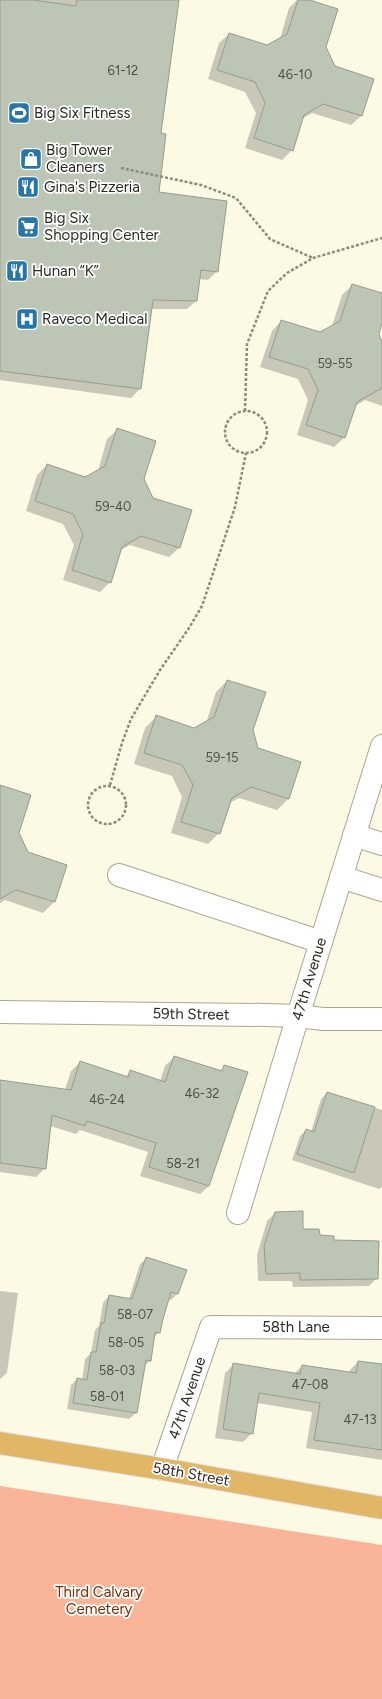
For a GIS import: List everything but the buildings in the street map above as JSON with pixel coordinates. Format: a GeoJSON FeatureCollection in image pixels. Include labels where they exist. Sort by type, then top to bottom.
{"type":"FeatureCollection","features":[{"type":"Feature","properties":{"kind":"main road","name":"58th Street"},"geometry":{"type":"LineString","coordinates":[[0,1443],[162,1469],[382,1508]]}},
{"type":"Feature","properties":{"kind":"street","name":"47th Avenue"},"geometry":{"type":"LineString","coordinates":[[238,1213],[382,746]]}},
{"type":"Feature","properties":{"kind":"street"},"geometry":{"type":"LineString","coordinates":[[354,835],[382,844]]}},
{"type":"Feature","properties":{"kind":"street"},"geometry":{"type":"LineString","coordinates":[[119,876],[321,942]]}},
{"type":"Feature","properties":{"kind":"street"},"geometry":{"type":"LineString","coordinates":[[341,877],[382,890]]}},
{"type":"Feature","properties":{"kind":"street","name":"59th Street"},"geometry":{"type":"LineString","coordinates":[[0,1012],[298,1016],[323,1019],[382,1019]]}},
{"type":"Feature","properties":{"kind":"street","name":"47th Avenue"},"geometry":{"type":"LineString","coordinates":[[162,1469],[211,1327]]}},
{"type":"Feature","properties":{"kind":"street","name":"58th Lane"},"geometry":{"type":"LineString","coordinates":[[211,1327],[382,1328]]}},
{"type":"Feature","properties":{"kind":"path"},"geometry":{"type":"LineString","coordinates":[[121,168],[201,185],[236,198],[270,239],[313,258]]}},
{"type":"Feature","properties":{"kind":"path"},"geometry":{"type":"LineString","coordinates":[[245,411],[247,344],[268,291],[287,273],[313,258],[382,238]]}},
{"type":"Feature","properties":{"kind":"path"},"geometry":{"type":"LineString","coordinates":[[245,411],[253,412],[261,417],[267,428],[268,436],[261,448],[253,453],[240,454],[227,443],[224,432],[228,421],[235,413],[245,411]]}},
{"type":"Feature","properties":{"kind":"path"},"geometry":{"type":"LineString","coordinates":[[110,785],[122,743],[131,719],[160,670],[189,628],[202,606],[236,507],[246,453]]}},
{"type":"Feature","properties":{"kind":"path"},"geometry":{"type":"LineString","coordinates":[[110,785],[118,788],[125,797],[126,805],[122,816],[116,822],[109,824],[100,823],[94,819],[87,804],[89,797],[100,786],[110,785]]}},
{"type":"Feature","properties":{"kind":"green space","name":"Third Calvary Cemetery"},"geometry":{"type":"Polygon","coordinates":[[[0,1486],[382,1545],[382,1699],[0,1699],[0,1486]]]}},
{"type":"Feature","properties":{"kind":"place","name":"Big Six Fitness"},"geometry":{"type":"Point","coordinates":[19,113]}},
{"type":"Feature","properties":{"kind":"place","name":"Big Tower Cleaners"},"geometry":{"type":"Point","coordinates":[31,159]}},
{"type":"Feature","properties":{"kind":"place","name":"Gina's Pizzeria"},"geometry":{"type":"Point","coordinates":[28,187]}},
{"type":"Feature","properties":{"kind":"place","name":"Big Six Shopping Center"},"geometry":{"type":"Point","coordinates":[28,227]}},
{"type":"Feature","properties":{"kind":"place","name":"Hunan “K”"},"geometry":{"type":"Point","coordinates":[17,271]}},
{"type":"Feature","properties":{"kind":"place","name":"Raveco Medical"},"geometry":{"type":"Point","coordinates":[27,319]}}]}
